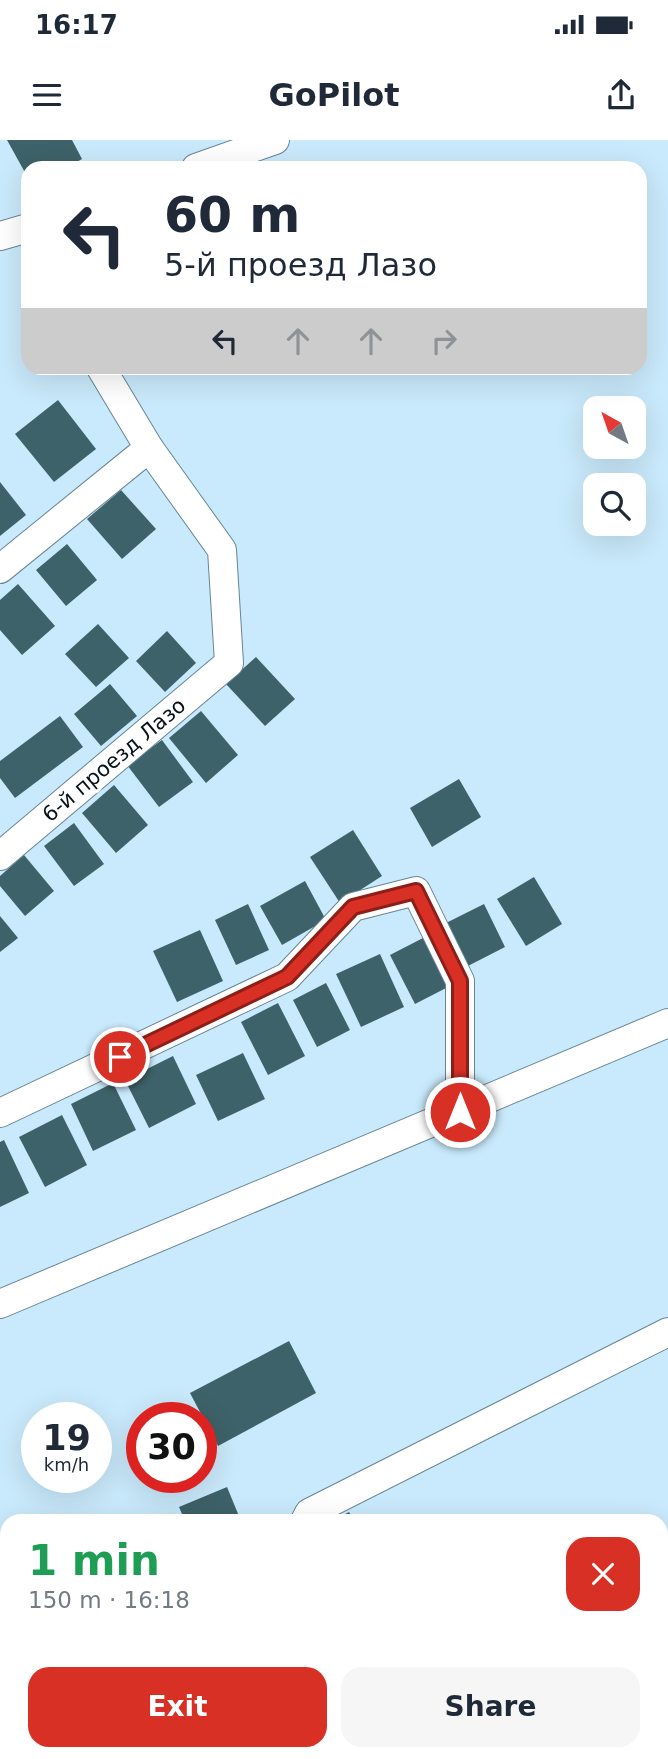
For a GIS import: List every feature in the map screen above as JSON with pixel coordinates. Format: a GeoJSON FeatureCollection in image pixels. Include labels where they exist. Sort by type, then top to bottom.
{"type":"FeatureCollection","features":[{"type":"Feature","properties":{"kind":"street"},"geometry":{"type":"LineString","coordinates":[[216,161],[275,140]]}},
{"type":"Feature","properties":{"kind":"street"},"geometry":{"type":"LineString","coordinates":[[0,569],[149,448],[105,375]]}},
{"type":"Feature","properties":{"kind":"street","name":"6-й проезд Лазо"},"geometry":{"type":"LineString","coordinates":[[0,856],[229,663],[222,550],[149,448]]}},
{"type":"Feature","properties":{"kind":"street"},"geometry":{"type":"LineString","coordinates":[[0,1113],[287,977],[353,907],[416,891],[460,981],[460,1112]]}},
{"type":"Feature","properties":{"kind":"street"},"geometry":{"type":"LineString","coordinates":[[0,1304],[668,1023]]}},
{"type":"Feature","properties":{"kind":"street"},"geometry":{"type":"LineString","coordinates":[[313,1514],[668,1332]]}},
{"type":"Feature","properties":{"kind":"building"},"geometry":{"type":"Polygon","coordinates":[[[7,140],[72,140],[82,159],[21,161],[21,165],[7,140]]]}},
{"type":"Feature","properties":{"kind":"building"},"geometry":{"type":"Polygon","coordinates":[[[58,400],[96,449],[54,482],[15,434],[58,400]]]}},
{"type":"Feature","properties":{"kind":"building"},"geometry":{"type":"Polygon","coordinates":[[[0,482],[26,515],[0,536],[0,482]]]}},
{"type":"Feature","properties":{"kind":"building"},"geometry":{"type":"Polygon","coordinates":[[[121,490],[156,529],[122,559],[87,519],[121,490]]]}},
{"type":"Feature","properties":{"kind":"building"},"geometry":{"type":"Polygon","coordinates":[[[67,544],[97,580],[66,606],[36,570],[67,544]]]}},
{"type":"Feature","properties":{"kind":"building"},"geometry":{"type":"Polygon","coordinates":[[[18,584],[55,626],[22,655],[0,630],[0,600],[18,584]]]}},
{"type":"Feature","properties":{"kind":"building"},"geometry":{"type":"Polygon","coordinates":[[[98,624],[129,658],[96,687],[65,654],[98,624]]]}},
{"type":"Feature","properties":{"kind":"building"},"geometry":{"type":"Polygon","coordinates":[[[167,631],[196,663],[165,692],[136,661],[167,631]]]}},
{"type":"Feature","properties":{"kind":"building"},"geometry":{"type":"Polygon","coordinates":[[[256,657],[295,699],[265,726],[226,684],[256,657]]]}},
{"type":"Feature","properties":{"kind":"building"},"geometry":{"type":"Polygon","coordinates":[[[110,684],[137,716],[101,746],[74,714],[110,684]]]}},
{"type":"Feature","properties":{"kind":"building"},"geometry":{"type":"Polygon","coordinates":[[[201,711],[238,755],[206,783],[169,738],[201,711]]]}},
{"type":"Feature","properties":{"kind":"building"},"geometry":{"type":"Polygon","coordinates":[[[60,716],[83,747],[15,798],[0,778],[0,761],[60,716]]]}},
{"type":"Feature","properties":{"kind":"building"},"geometry":{"type":"Polygon","coordinates":[[[162,740],[193,782],[159,807],[127,765],[162,740]]]}},
{"type":"Feature","properties":{"kind":"building"},"geometry":{"type":"Polygon","coordinates":[[[459,779],[481,817],[432,847],[410,808],[459,779]]]}},
{"type":"Feature","properties":{"kind":"building"},"geometry":{"type":"Polygon","coordinates":[[[114,785],[148,825],[116,853],[82,813],[114,785]]]}},
{"type":"Feature","properties":{"kind":"building"},"geometry":{"type":"Polygon","coordinates":[[[74,823],[104,864],[74,886],[44,846],[74,823]]]}},
{"type":"Feature","properties":{"kind":"building"},"geometry":{"type":"Polygon","coordinates":[[[353,830],[382,876],[340,903],[310,857],[353,830]]]}},
{"type":"Feature","properties":{"kind":"building"},"geometry":{"type":"Polygon","coordinates":[[[24,855],[54,891],[25,916],[0,886],[0,876],[24,855]]]}},
{"type":"Feature","properties":{"kind":"building"},"geometry":{"type":"Polygon","coordinates":[[[534,877],[562,924],[526,946],[497,899],[534,877]]]}},
{"type":"Feature","properties":{"kind":"building"},"geometry":{"type":"Polygon","coordinates":[[[305,881],[326,920],[282,945],[260,906],[305,881]]]}},
{"type":"Feature","properties":{"kind":"building"},"geometry":{"type":"Polygon","coordinates":[[[248,904],[269,950],[236,965],[215,920],[248,904]]]}},
{"type":"Feature","properties":{"kind":"building"},"geometry":{"type":"Polygon","coordinates":[[[484,904],[505,947],[464,968],[442,925],[484,904]]]}},
{"type":"Feature","properties":{"kind":"building"},"geometry":{"type":"Polygon","coordinates":[[[0,916],[18,938],[0,952],[0,916]]]}},
{"type":"Feature","properties":{"kind":"building"},"geometry":{"type":"Polygon","coordinates":[[[200,930],[223,981],[177,1002],[153,951],[200,930]]]}},
{"type":"Feature","properties":{"kind":"building"},"geometry":{"type":"Polygon","coordinates":[[[423,938],[448,987],[415,1004],[390,955],[423,938]]]}},
{"type":"Feature","properties":{"kind":"building"},"geometry":{"type":"Polygon","coordinates":[[[380,954],[404,1007],[361,1027],[336,974],[380,954]]]}},
{"type":"Feature","properties":{"kind":"building"},"geometry":{"type":"Polygon","coordinates":[[[326,983],[350,1030],[317,1047],[293,1000],[326,983]]]}},
{"type":"Feature","properties":{"kind":"building"},"geometry":{"type":"Polygon","coordinates":[[[278,1003],[305,1056],[268,1075],[241,1022],[278,1003]]]}},
{"type":"Feature","properties":{"kind":"building"},"geometry":{"type":"Polygon","coordinates":[[[243,1053],[265,1099],[218,1121],[196,1075],[243,1053]]]}},
{"type":"Feature","properties":{"kind":"building"},"geometry":{"type":"Polygon","coordinates":[[[173,1056],[196,1104],[149,1128],[125,1080],[173,1056]]]}},
{"type":"Feature","properties":{"kind":"building"},"geometry":{"type":"Polygon","coordinates":[[[113,1083],[136,1130],[93,1151],[71,1104],[113,1083]]]}},
{"type":"Feature","properties":{"kind":"building"},"geometry":{"type":"Polygon","coordinates":[[[62,1115],[87,1165],[45,1187],[19,1137],[62,1115]]]}},
{"type":"Feature","properties":{"kind":"building"},"geometry":{"type":"Polygon","coordinates":[[[4,1140],[29,1193],[0,1207],[0,1142],[4,1140]]]}},
{"type":"Feature","properties":{"kind":"building"},"geometry":{"type":"Polygon","coordinates":[[[289,1341],[316,1393],[218,1446],[217,1402],[195,1402],[190,1393],[289,1341]]]}},
{"type":"Feature","properties":{"kind":"building"},"geometry":{"type":"Polygon","coordinates":[[[227,1487],[238,1514],[182,1514],[179,1507],[227,1487]]]}},
{"type":"Feature","properties":{"kind":"route"},"geometry":{"type":"LineString","coordinates":[[120,1057],[287,977],[353,907],[416,891],[460,981],[460,1112]]}}]}
